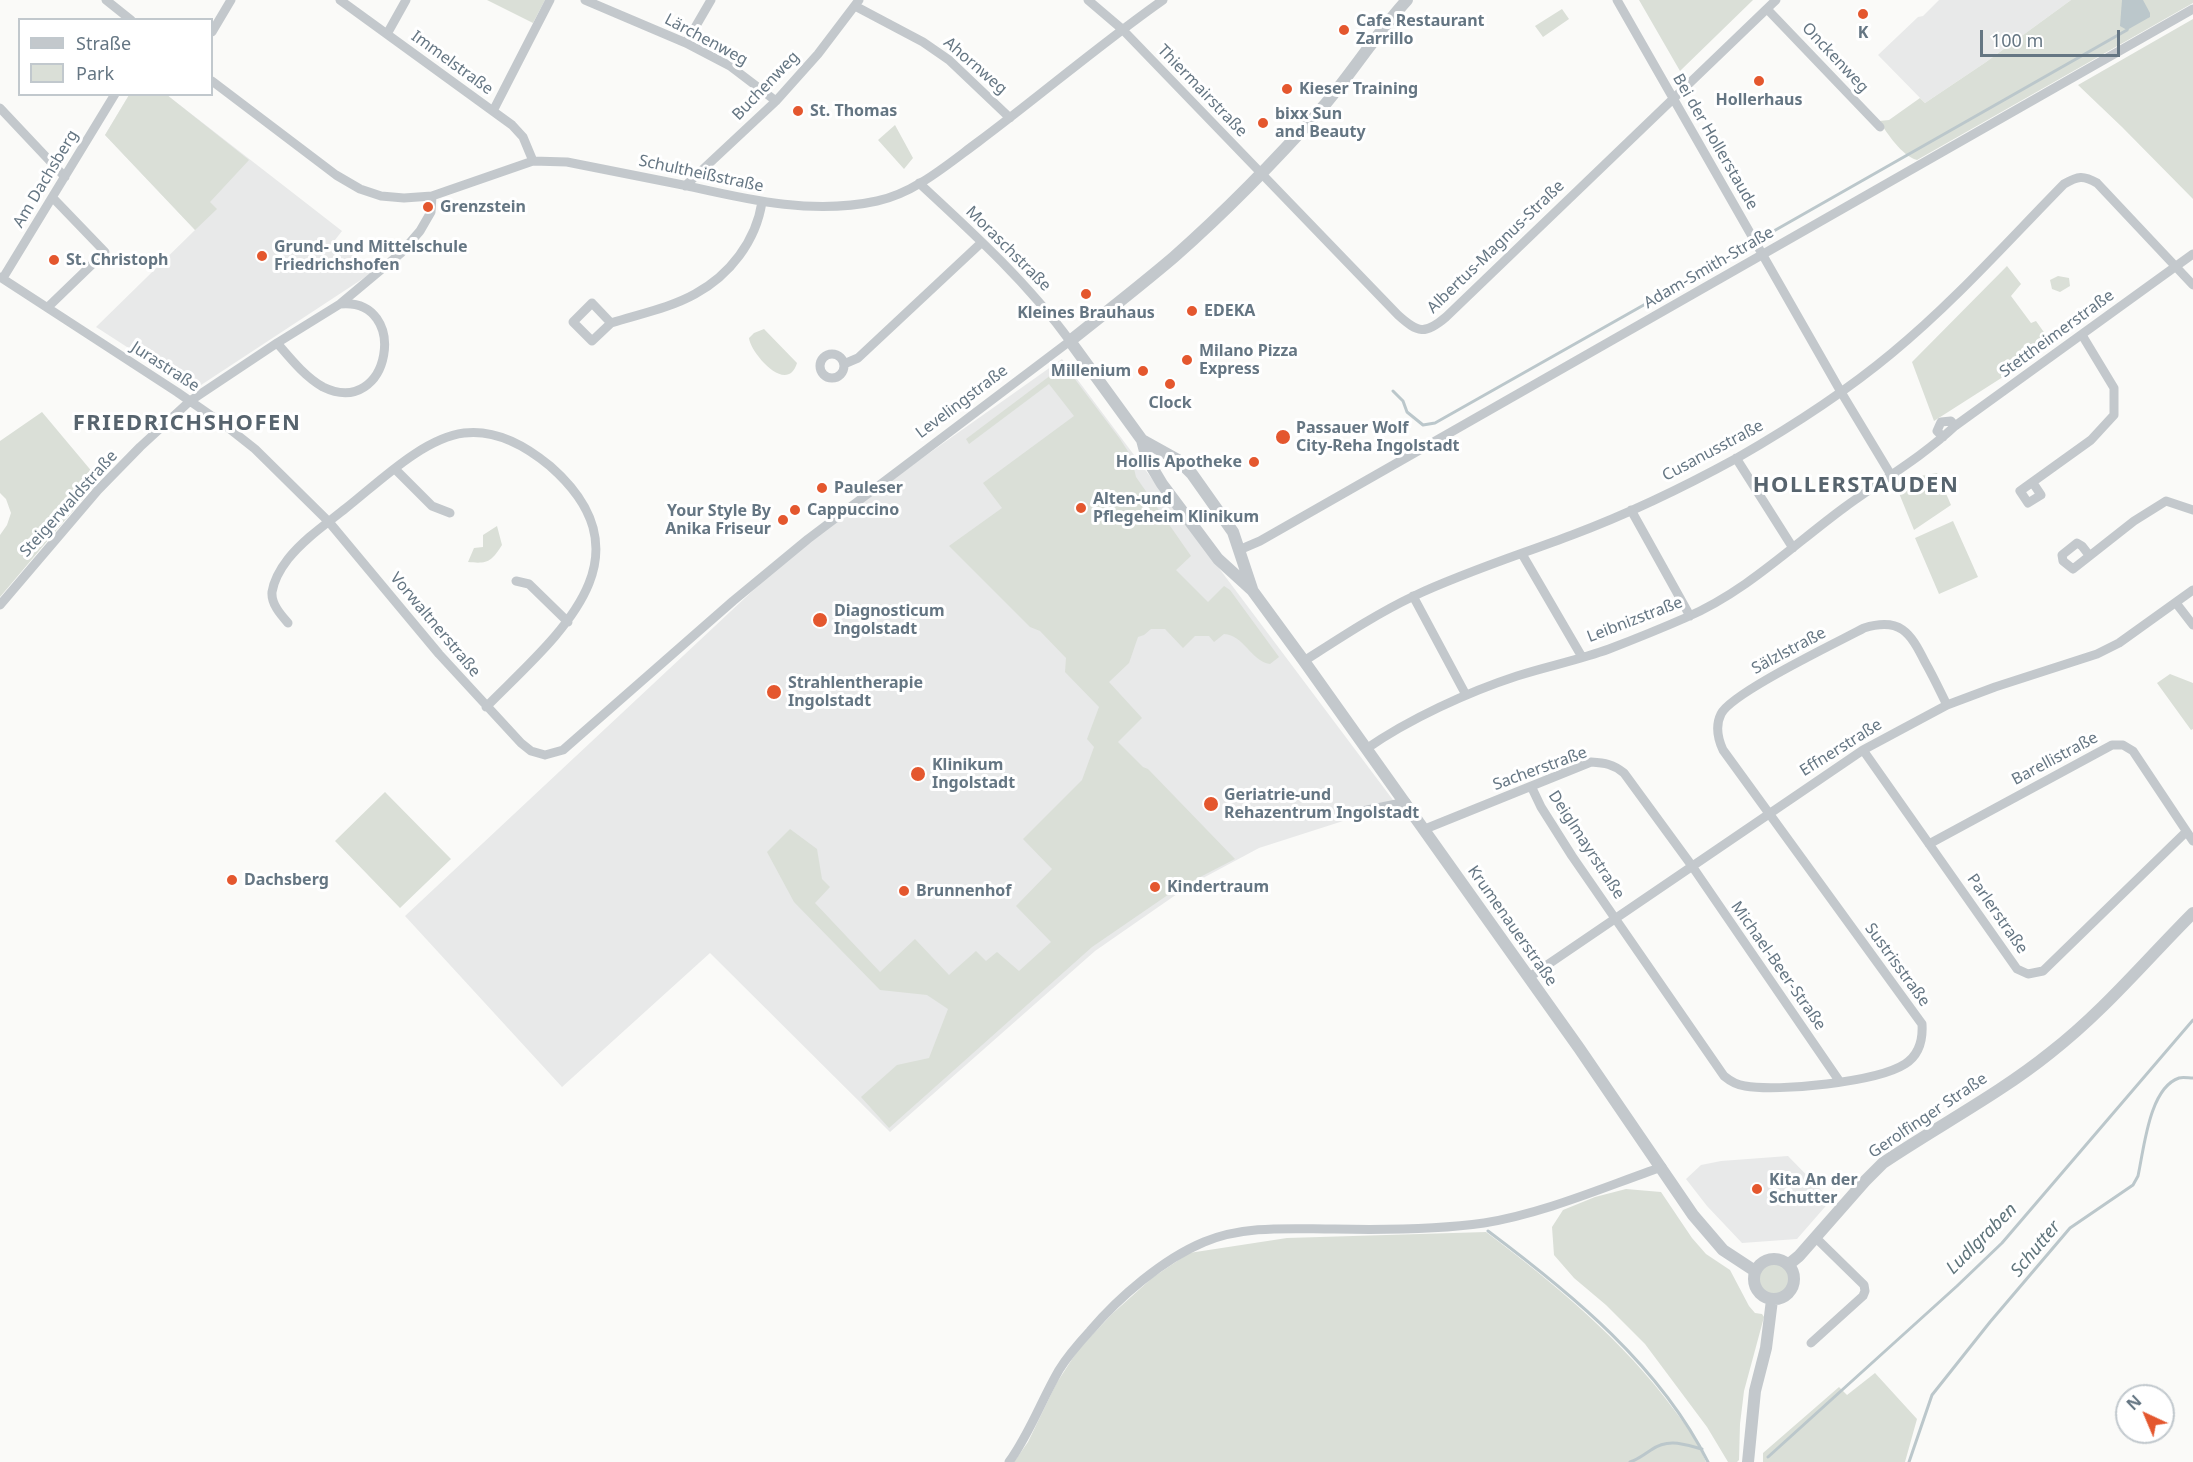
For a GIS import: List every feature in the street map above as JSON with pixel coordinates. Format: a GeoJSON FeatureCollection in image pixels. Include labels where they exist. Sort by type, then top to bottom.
{"type":"FeatureCollection","features":[{"type":"Feature","properties":{"kind":"street"},"geometry":{"type":"LineString","coordinates":[[106,0],[128,18]]}},
{"type":"Feature","properties":{"kind":"street"},"geometry":{"type":"LineString","coordinates":[[213,30],[231,0]]}},
{"type":"Feature","properties":{"kind":"street","name":"Immelstraße"},"geometry":{"type":"LineString","coordinates":[[340,0],[512,125],[523,137],[533,161]]}},
{"type":"Feature","properties":{"kind":"street"},"geometry":{"type":"LineString","coordinates":[[387,34],[406,0]]}},
{"type":"Feature","properties":{"kind":"street"},"geometry":{"type":"LineString","coordinates":[[493,111],[550,0]]}},
{"type":"Feature","properties":{"kind":"street","name":"Lärchenweg"},"geometry":{"type":"LineString","coordinates":[[585,0],[686,43],[730,66],[776,100]]}},
{"type":"Feature","properties":{"kind":"street"},"geometry":{"type":"LineString","coordinates":[[686,43],[711,0]]}},
{"type":"Feature","properties":{"kind":"street","name":"Thiermairstraße"},"geometry":{"type":"LineString","coordinates":[[1088,0],[1122,29],[1261,173]]}},
{"type":"Feature","properties":{"kind":"street","name":"Schultheißstraße"},"geometry":{"type":"LineString","coordinates":[[213,82],[336,175],[360,189],[399,198],[432,195],[533,161],[567,162],[762,202],[801,207],[842,206],[879,201],[919,183],[1010,118],[1122,29],[1163,0]]}},
{"type":"Feature","properties":{"kind":"street","name":"Levelingstraße"},"geometry":{"type":"LineString","coordinates":[[1387,22],[1398,0]]}},
{"type":"Feature","properties":{"kind":"street","name":"Levelingstraße"},"geometry":{"type":"LineString","coordinates":[[521,743],[531,751],[545,755],[563,750],[733,601],[826,525],[1071,341],[1173,258],[1213,222],[1261,173],[1343,83],[1387,22],[1407,0]]}},
{"type":"Feature","properties":{"kind":"street","name":"Bei der Hollerstaude"},"geometry":{"type":"LineString","coordinates":[[1617,0],[1891,476]]}},
{"type":"Feature","properties":{"kind":"street"},"geometry":{"type":"LineString","coordinates":[[1673,98],[1776,0]]}},
{"type":"Feature","properties":{"kind":"street","name":"Buchenweg"},"geometry":{"type":"LineString","coordinates":[[685,186],[776,100],[818,54],[857,3]]}},
{"type":"Feature","properties":{"kind":"street","name":"Ahornweg"},"geometry":{"type":"LineString","coordinates":[[857,3],[949,60],[1010,118]]}},
{"type":"Feature","properties":{"kind":"street","name":"Onckenweg"},"geometry":{"type":"LineString","coordinates":[[1767,9],[1880,127]]}},
{"type":"Feature","properties":{"kind":"street","name":"Adam-Smith-Straße"},"geometry":{"type":"LineString","coordinates":[[1239,550],[1268,536],[2193,9]]}},
{"type":"Feature","properties":{"kind":"street","name":"Am Dachsberg"},"geometry":{"type":"LineString","coordinates":[[2,278],[114,96]]}},
{"type":"Feature","properties":{"kind":"street","name":"Albertus-Magnus-Straße"},"geometry":{"type":"LineString","coordinates":[[1261,173],[1398,315],[1411,327],[1423,331],[1432,329],[1446,317],[1673,98]]}},
{"type":"Feature","properties":{"kind":"street"},"geometry":{"type":"LineString","coordinates":[[0,108],[65,177]]}},
{"type":"Feature","properties":{"kind":"street","name":"Cusanusstraße"},"geometry":{"type":"LineString","coordinates":[[1304,661],[1413,596],[1631,510],[1736,458],[1787,428],[1841,392],[1893,353],[1932,317],[2064,183],[2077,176],[2085,176],[2097,183],[2176,267]]}},
{"type":"Feature","properties":{"kind":"street","name":"Moraschstraße"},"geometry":{"type":"LineString","coordinates":[[919,183],[1036,298],[1071,341]]}},
{"type":"Feature","properties":{"kind":"street"},"geometry":{"type":"LineString","coordinates":[[340,304],[352,303],[363,306],[371,312],[380,327],[385,345],[384,361],[376,376],[369,383],[351,391],[331,390],[313,380],[277,343],[340,304],[357,288],[390,264],[420,231],[431,212],[432,195]]}},
{"type":"Feature","properties":{"kind":"street"},"geometry":{"type":"LineString","coordinates":[[48,307],[105,252],[53,198]]}},
{"type":"Feature","properties":{"kind":"street"},"geometry":{"type":"LineString","coordinates":[[611,323],[694,295],[717,279],[732,265],[749,243],[759,220],[762,202]]}},
{"type":"Feature","properties":{"kind":"street"},"geometry":{"type":"LineString","coordinates":[[844,364],[858,358],[981,243]]}},
{"type":"Feature","properties":{"kind":"street","name":"Stettheimerstraße"},"geometry":{"type":"LineString","coordinates":[[1891,476],[1943,437],[1937,431],[1941,422],[1950,421],[1955,426],[2193,254]]}},
{"type":"Feature","properties":{"kind":"street"},"geometry":{"type":"LineString","coordinates":[[2176,267],[2193,285]]}},
{"type":"Feature","properties":{"kind":"street","name":"Jurastraße"},"geometry":{"type":"LineString","coordinates":[[2,278],[226,426],[255,449],[328,522]]}},
{"type":"Feature","properties":{"kind":"street"},"geometry":{"type":"LineString","coordinates":[[2033,483],[2091,440],[2114,415],[2114,388],[2082,335]]}},
{"type":"Feature","properties":{"kind":"street","name":"Krumenauerstraße"},"geometry":{"type":"LineString","coordinates":[[1071,341],[1142,440],[1147,459],[1154,472],[1218,559],[1252,590],[1304,661],[1425,829],[1662,1167],[1693,1215],[1723,1250],[1755,1271]]}},
{"type":"Feature","properties":{"kind":"street","name":"Steigerwaldstraße"},"geometry":{"type":"LineString","coordinates":[[0,605],[98,490],[140,447],[190,401],[277,343]]}},
{"type":"Feature","properties":{"kind":"street"},"geometry":{"type":"LineString","coordinates":[[288,623],[277,611],[272,594],[277,576],[289,558],[311,536],[421,450],[462,433],[482,432],[505,437],[524,447],[559,474],[579,497],[587,512],[597,543],[596,558],[588,590],[568,622],[486,707]]}},
{"type":"Feature","properties":{"kind":"street","name":"Krumenauerstraße"},"geometry":{"type":"LineString","coordinates":[[1142,440],[1172,457],[1192,474],[1233,532],[1252,590]]}},
{"type":"Feature","properties":{"kind":"street"},"geometry":{"type":"LineString","coordinates":[[1154,472],[1162,461],[1172,457]]}},
{"type":"Feature","properties":{"kind":"street"},"geometry":{"type":"LineString","coordinates":[[1736,458],[1793,548]]}},
{"type":"Feature","properties":{"kind":"street"},"geometry":{"type":"LineString","coordinates":[[395,469],[432,506],[450,513]]}},
{"type":"Feature","properties":{"kind":"street","name":"Leibnizstraße"},"geometry":{"type":"LineString","coordinates":[[1366,749],[1466,695],[1515,677],[1607,650],[1690,616],[1727,596],[1844,508],[1891,476]]}},
{"type":"Feature","properties":{"kind":"street"},"geometry":{"type":"LineString","coordinates":[[2089,555],[2134,521],[2166,501],[2193,510]]}},
{"type":"Feature","properties":{"kind":"street"},"geometry":{"type":"LineString","coordinates":[[1631,510],[1690,616]]}},
{"type":"Feature","properties":{"kind":"street","name":"Vorwaltnerstraße"},"geometry":{"type":"LineString","coordinates":[[328,522],[486,707],[521,743]]}},
{"type":"Feature","properties":{"kind":"street"},"geometry":{"type":"LineString","coordinates":[[1218,559],[1226,558],[1239,550]]}},
{"type":"Feature","properties":{"kind":"street"},"geometry":{"type":"LineString","coordinates":[[1522,554],[1582,657]]}},
{"type":"Feature","properties":{"kind":"street"},"geometry":{"type":"LineString","coordinates":[[516,580],[529,584],[568,622]]}},
{"type":"Feature","properties":{"kind":"street","name":"Effnerstraße"},"geometry":{"type":"LineString","coordinates":[[1528,978],[1863,750],[1947,705],[2097,654],[2119,643],[2193,590]]}},
{"type":"Feature","properties":{"kind":"street"},"geometry":{"type":"LineString","coordinates":[[1413,596],[1466,695]]}},
{"type":"Feature","properties":{"kind":"street"},"geometry":{"type":"LineString","coordinates":[[2176,603],[2193,625]]}},
{"type":"Feature","properties":{"kind":"street","name":"Sälzlstraße"},"geometry":{"type":"LineString","coordinates":[[1770,813],[1723,750],[1719,739],[1718,722],[1722,712],[1728,704],[1747,691],[1864,628],[1880,623],[1893,625],[1908,632],[1916,642],[1947,705]]}},
{"type":"Feature","properties":{"kind":"street","name":"Barellistraße"},"geometry":{"type":"LineString","coordinates":[[1929,844],[2112,745],[2123,745],[2133,751],[2193,841]]}},
{"type":"Feature","properties":{"kind":"street","name":"Parlerstraße"},"geometry":{"type":"LineString","coordinates":[[1863,750],[2017,969],[2028,974],[2043,971],[2186,832]]}},
{"type":"Feature","properties":{"kind":"street","name":"Sacherstraße"},"geometry":{"type":"LineString","coordinates":[[1425,829],[1591,762],[1608,763],[1624,773],[1692,866]]}},
{"type":"Feature","properties":{"kind":"street","name":"Deiglmayrstraße"},"geometry":{"type":"LineString","coordinates":[[1532,786],[1541,807],[1616,920]]}},
{"type":"Feature","properties":{"kind":"street"},"geometry":{"type":"LineString","coordinates":[[1348,814],[1406,802]]}},
{"type":"Feature","properties":{"kind":"street","name":"Sustrisstraße"},"geometry":{"type":"LineString","coordinates":[[1616,920],[1703,1048],[1730,1081],[1744,1086],[1792,1088],[1887,1073],[1906,1064],[1918,1051],[1923,1038],[1922,1024],[1770,813]]}},
{"type":"Feature","properties":{"kind":"street","name":"Michael-Beer-Straße"},"geometry":{"type":"LineString","coordinates":[[1692,866],[1840,1082]]}},
{"type":"Feature","properties":{"kind":"street","name":"Gerolfinger Straße"},"geometry":{"type":"LineString","coordinates":[[1788,1265],[1816,1238],[1883,1163],[2026,1071],[2075,1033],[2193,913]]}},
{"type":"Feature","properties":{"kind":"street"},"geometry":{"type":"LineString","coordinates":[[1009,1462],[1024,1442],[1060,1369],[1090,1330],[1146,1278],[1170,1260],[1204,1241],[1264,1228],[1362,1229],[1450,1226],[1485,1222],[1547,1207],[1662,1167]]}},
{"type":"Feature","properties":{"kind":"street"},"geometry":{"type":"LineString","coordinates":[[1811,1342],[1863,1296],[1865,1291],[1864,1285],[1816,1238]]}},
{"type":"Feature","properties":{"kind":"street"},"geometry":{"type":"LineString","coordinates":[[1778,1259],[1788,1265],[1794,1276],[1792,1288],[1784,1297],[1772,1300],[1765,1298],[1756,1290],[1753,1284],[1755,1271],[1762,1262],[1778,1259]]}},
{"type":"Feature","properties":{"kind":"street"},"geometry":{"type":"LineString","coordinates":[[1748,1462],[1755,1391],[1767,1337],[1772,1300]]}},
{"type":"Feature","properties":{"kind":"shaded area"},"geometry":{"type":"Polygon","coordinates":[[[1939,0],[2071,0],[1925,103],[1878,55],[1939,0]]]}},
{"type":"Feature","properties":{"kind":"shaded area"},"geometry":{"type":"Polygon","coordinates":[[[2122,0],[2143,0],[2150,17],[2127,30],[2120,26],[2122,0]]]}},
{"type":"Feature","properties":{"kind":"shaded area","name":"Grund- und Mittelschule Friedrichshofen"},"geometry":{"type":"Polygon","coordinates":[[[128,96],[168,96],[342,231],[335,240],[373,272],[192,389],[96,327],[195,230],[105,135],[128,96]]]}},
{"type":"Feature","properties":{"kind":"shaded area","name":"Klinikum Ingolstadt"},"geometry":{"type":"Polygon","coordinates":[[[1062,359],[1396,804],[1259,848],[1190,885],[1095,951],[890,1132],[710,953],[562,1087],[405,916],[808,539],[1062,359]]]}},
{"type":"Feature","properties":{"kind":"shaded area","name":"Kita An der Schutter"},"geometry":{"type":"Polygon","coordinates":[[[1788,1156],[1831,1200],[1797,1239],[1742,1243],[1707,1206],[1686,1179],[1701,1165],[1721,1161],[1788,1156]]]}},
{"type":"Feature","properties":{"kind":"green space"},"geometry":{"type":"Polygon","coordinates":[[[487,0],[545,0],[533,23],[487,0]]]}},
{"type":"Feature","properties":{"kind":"green space"},"geometry":{"type":"Polygon","coordinates":[[[1639,0],[1753,0],[1680,71],[1639,0]]]}},
{"type":"Feature","properties":{"kind":"green space"},"geometry":{"type":"Polygon","coordinates":[[[2071,0],[2193,0],[2193,3],[1917,160],[1900,149],[1879,121],[1889,120],[1920,98],[1925,103],[2071,0]]]}},
{"type":"Feature","properties":{"kind":"green space"},"geometry":{"type":"Polygon","coordinates":[[[1562,9],[1569,19],[1543,37],[1535,26],[1562,9]]]}},
{"type":"Feature","properties":{"kind":"green space"},"geometry":{"type":"Polygon","coordinates":[[[2193,19],[2193,199],[2078,85],[2193,19]]]}},
{"type":"Feature","properties":{"kind":"green space"},"geometry":{"type":"Polygon","coordinates":[[[128,96],[168,96],[249,160],[210,202],[217,209],[195,230],[105,135],[128,96]]]}},
{"type":"Feature","properties":{"kind":"green space"},"geometry":{"type":"Polygon","coordinates":[[[895,125],[913,158],[904,169],[878,140],[895,125]]]}},
{"type":"Feature","properties":{"kind":"green space"},"geometry":{"type":"Polygon","coordinates":[[[2007,266],[2021,284],[2011,296],[2031,323],[2036,321],[2053,345],[1934,421],[1912,362],[2007,266]]]}},
{"type":"Feature","properties":{"kind":"green space"},"geometry":{"type":"Polygon","coordinates":[[[2058,276],[2069,278],[2070,286],[2060,292],[2052,289],[2050,280],[2058,276]]]}},
{"type":"Feature","properties":{"kind":"green space"},"geometry":{"type":"Polygon","coordinates":[[[764,329],[797,363],[792,372],[785,375],[778,373],[762,361],[756,352],[749,338],[764,329]]]}},
{"type":"Feature","properties":{"kind":"green space"},"geometry":{"type":"Polygon","coordinates":[[[1055,372],[1071,374],[1131,456],[1136,477],[1191,556],[1176,570],[1208,602],[1224,586],[1230,590],[1279,657],[1270,664],[1263,662],[1237,639],[1224,634],[1214,642],[1209,636],[1195,636],[1183,648],[1165,629],[1151,629],[1138,637],[1129,663],[1109,682],[1142,718],[1118,742],[1143,767],[1148,769],[1235,859],[1175,890],[1092,947],[889,1128],[861,1097],[897,1065],[929,1058],[948,1009],[927,995],[880,990],[794,902],[767,852],[790,829],[817,849],[822,879],[830,887],[815,903],[880,972],[915,939],[949,975],[976,951],[986,961],[997,952],[1019,971],[1051,942],[1016,906],[1052,869],[1023,839],[1082,780],[1094,747],[1087,739],[1099,707],[1065,672],[1066,658],[1040,631],[1030,627],[949,546],[1002,508],[983,483],[1074,416],[1049,384],[969,444],[966,439],[1055,372]]]}},
{"type":"Feature","properties":{"kind":"green space"},"geometry":{"type":"Polygon","coordinates":[[[42,412],[99,480],[0,597],[0,535],[11,513],[6,499],[0,493],[0,441],[42,412]]]}},
{"type":"Feature","properties":{"kind":"green space"},"geometry":{"type":"Polygon","coordinates":[[[1937,473],[1951,505],[1914,530],[1894,481],[1937,473]]]}},
{"type":"Feature","properties":{"kind":"green space"},"geometry":{"type":"Polygon","coordinates":[[[1953,521],[1978,577],[1939,594],[1915,538],[1953,521]]]}},
{"type":"Feature","properties":{"kind":"green space"},"geometry":{"type":"Polygon","coordinates":[[[497,526],[502,545],[495,555],[485,562],[468,562],[474,548],[483,547],[483,535],[497,526]]]}},
{"type":"Feature","properties":{"kind":"green space"},"geometry":{"type":"Polygon","coordinates":[[[2170,674],[2193,683],[2193,729],[2191,730],[2157,683],[2170,674]]]}},
{"type":"Feature","properties":{"kind":"green space"},"geometry":{"type":"Polygon","coordinates":[[[385,792],[451,859],[400,908],[335,841],[385,792]]]}},
{"type":"Feature","properties":{"kind":"green space"},"geometry":{"type":"Polygon","coordinates":[[[1626,1189],[1661,1192],[1692,1238],[1706,1254],[1730,1270],[1749,1306],[1755,1313],[1762,1314],[1764,1317],[1744,1391],[1737,1462],[1728,1462],[1707,1427],[1645,1344],[1606,1305],[1574,1278],[1554,1255],[1552,1227],[1563,1210],[1595,1197],[1626,1189]]]}},
{"type":"Feature","properties":{"kind":"green space"},"geometry":{"type":"Polygon","coordinates":[[[1486,1232],[1563,1293],[1634,1361],[1684,1423],[1706,1462],[1014,1462],[1028,1442],[1056,1384],[1078,1350],[1112,1314],[1152,1278],[1189,1253],[1287,1238],[1486,1232]]]}},
{"type":"Feature","properties":{"kind":"green space"},"geometry":{"type":"Polygon","coordinates":[[[1774,1264],[1784,1269],[1789,1279],[1784,1289],[1774,1294],[1764,1289],[1759,1279],[1764,1269],[1774,1264]]]}},
{"type":"Feature","properties":{"kind":"green space"},"geometry":{"type":"Polygon","coordinates":[[[1875,1373],[1917,1419],[1905,1462],[1763,1462],[1763,1453],[1839,1387],[1847,1395],[1875,1373]]]}},
{"type":"Feature","properties":{"kind":"waterway"},"geometry":{"type":"LineString","coordinates":[[1772,232],[2127,30],[2128,27]]}},
{"type":"Feature","properties":{"kind":"waterway"},"geometry":{"type":"LineString","coordinates":[[1393,391],[1403,401],[1407,412],[1423,425],[1435,423],[1741,250]]}},
{"type":"Feature","properties":{"kind":"waterway","name":"Ludlgraben"},"geometry":{"type":"LineString","coordinates":[[1768,1457],[2002,1243],[2193,1020]]}},
{"type":"Feature","properties":{"kind":"waterway","name":"Schutter"},"geometry":{"type":"LineString","coordinates":[[1909,1462],[1932,1395],[2070,1228],[2133,1185],[2138,1176],[2154,1106],[2169,1084],[2179,1078],[2193,1078]]}},
{"type":"Feature","properties":{"kind":"waterway"},"geometry":{"type":"LineString","coordinates":[[1488,1231],[1551,1280],[1612,1334],[1665,1394],[1688,1427],[1708,1462]]}},
{"type":"Feature","properties":{"kind":"waterway"},"geometry":{"type":"LineString","coordinates":[[1630,1462],[1663,1444],[1676,1443],[1702,1449]]}},
{"type":"Feature","properties":{"kind":"place","name":"K"},"geometry":{"type":"Point","coordinates":[1863,14]}},
{"type":"Feature","properties":{"kind":"place","name":"Cafe Restaurant Zarrillo"},"geometry":{"type":"Point","coordinates":[1344,30]}},
{"type":"Feature","properties":{"kind":"place","name":"Hollerhaus"},"geometry":{"type":"Point","coordinates":[1759,81]}},
{"type":"Feature","properties":{"kind":"place","name":"Kieser Training"},"geometry":{"type":"Point","coordinates":[1287,89]}},
{"type":"Feature","properties":{"kind":"place","name":"St. Thomas"},"geometry":{"type":"Point","coordinates":[798,111]}},
{"type":"Feature","properties":{"kind":"place","name":"bixx Sun and Beauty"},"geometry":{"type":"Point","coordinates":[1263,123]}},
{"type":"Feature","properties":{"kind":"place","name":"Grenzstein"},"geometry":{"type":"Point","coordinates":[428,207]}},
{"type":"Feature","properties":{"kind":"place","name":"Grund- und Mittelschule Friedrichshofen"},"geometry":{"type":"Point","coordinates":[262,256]}},
{"type":"Feature","properties":{"kind":"place","name":"St. Christoph"},"geometry":{"type":"Point","coordinates":[54,260]}},
{"type":"Feature","properties":{"kind":"place","name":"Kleines Brauhaus"},"geometry":{"type":"Point","coordinates":[1086,294]}},
{"type":"Feature","properties":{"kind":"place","name":"EDEKA"},"geometry":{"type":"Point","coordinates":[1192,311]}},
{"type":"Feature","properties":{"kind":"place","name":"Milano Pizza Express"},"geometry":{"type":"Point","coordinates":[1187,360]}},
{"type":"Feature","properties":{"kind":"place","name":"Millenium"},"geometry":{"type":"Point","coordinates":[1143,371]}},
{"type":"Feature","properties":{"kind":"place","name":"Clock"},"geometry":{"type":"Point","coordinates":[1170,384]}},
{"type":"Feature","properties":{"kind":"place","name":"Passauer Wolf City-Reha Ingolstadt"},"geometry":{"type":"Point","coordinates":[1283,437]}},
{"type":"Feature","properties":{"kind":"place","name":"Hollis Apotheke"},"geometry":{"type":"Point","coordinates":[1254,462]}},
{"type":"Feature","properties":{"kind":"place","name":"Pauleser"},"geometry":{"type":"Point","coordinates":[822,488]}},
{"type":"Feature","properties":{"kind":"place","name":"Alten-und Pflegeheim Klinikum"},"geometry":{"type":"Point","coordinates":[1081,508]}},
{"type":"Feature","properties":{"kind":"place","name":"Cappuccino"},"geometry":{"type":"Point","coordinates":[795,510]}},
{"type":"Feature","properties":{"kind":"place","name":"Your Style By Anika Friseur"},"geometry":{"type":"Point","coordinates":[783,520]}},
{"type":"Feature","properties":{"kind":"place","name":"Diagnosticum Ingolstadt"},"geometry":{"type":"Point","coordinates":[820,620]}},
{"type":"Feature","properties":{"kind":"place","name":"Strahlentherapie Ingolstadt"},"geometry":{"type":"Point","coordinates":[774,692]}},
{"type":"Feature","properties":{"kind":"place","name":"Klinikum Ingolstadt"},"geometry":{"type":"Point","coordinates":[918,774]}},
{"type":"Feature","properties":{"kind":"place","name":"Geriatrie-und Rehazentrum Ingolstadt"},"geometry":{"type":"Point","coordinates":[1211,804]}},
{"type":"Feature","properties":{"kind":"place","name":"Dachsberg"},"geometry":{"type":"Point","coordinates":[232,880]}},
{"type":"Feature","properties":{"kind":"place","name":"Kindertraum"},"geometry":{"type":"Point","coordinates":[1155,887]}},
{"type":"Feature","properties":{"kind":"place","name":"Brunnenhof"},"geometry":{"type":"Point","coordinates":[904,891]}},
{"type":"Feature","properties":{"kind":"place","name":"Kita An der Schutter"},"geometry":{"type":"Point","coordinates":[1757,1189]}},
{"type":"Feature","properties":{"kind":"district","name":"FRIEDRICHSHOFEN"},"geometry":{"type":"Point","coordinates":[187,424]}},
{"type":"Feature","properties":{"kind":"district","name":"HOLLERSTAUDEN"},"geometry":{"type":"Point","coordinates":[1856,486]}}]}
